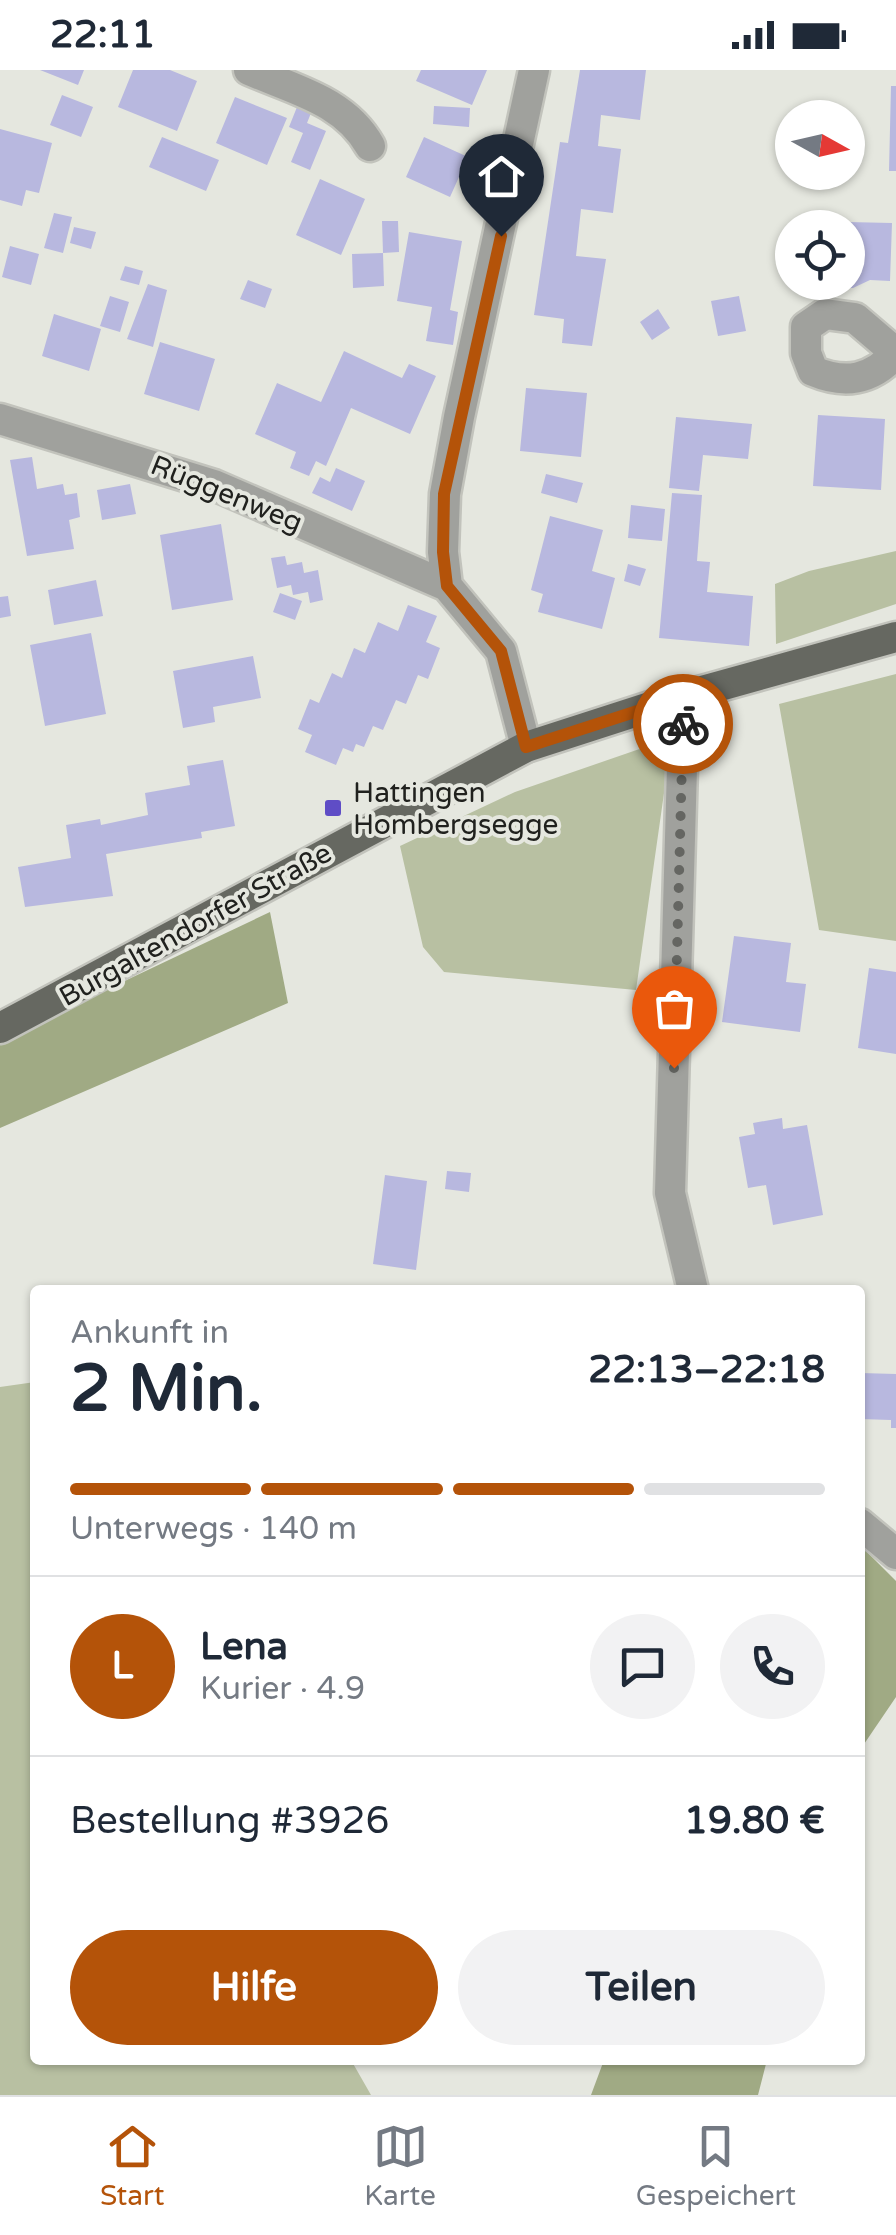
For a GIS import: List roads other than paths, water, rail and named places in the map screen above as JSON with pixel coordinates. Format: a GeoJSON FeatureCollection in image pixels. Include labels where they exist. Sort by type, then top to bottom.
{"type":"FeatureCollection","features":[{"type":"Feature","properties":{"kind":"main road","name":"Burgaltendorfer Straße"},"geometry":{"type":"LineString","coordinates":[[0,1028],[526,747],[684,696],[896,637]]}},
{"type":"Feature","properties":{"kind":"street"},"geometry":{"type":"LineString","coordinates":[[249,70],[342,110],[359,126],[370,146]]}},
{"type":"Feature","properties":{"kind":"street"},"geometry":{"type":"LineString","coordinates":[[526,747],[501,651],[447,586],[444,494],[534,70]]}},
{"type":"Feature","properties":{"kind":"street","name":"Rüggenweg"},"geometry":{"type":"LineString","coordinates":[[0,419],[214,485],[447,586]]}},
{"type":"Feature","properties":{"kind":"street"},"geometry":{"type":"LineString","coordinates":[[684,696],[670,1193],[692,1285]]}},
{"type":"Feature","properties":{"kind":"street"},"geometry":{"type":"LineString","coordinates":[[865,1528],[896,1554]]}},
{"type":"Feature","properties":{"kind":"place","name":"Hattingen Hombergsegge"},"geometry":{"type":"Point","coordinates":[333,808]}}]}
